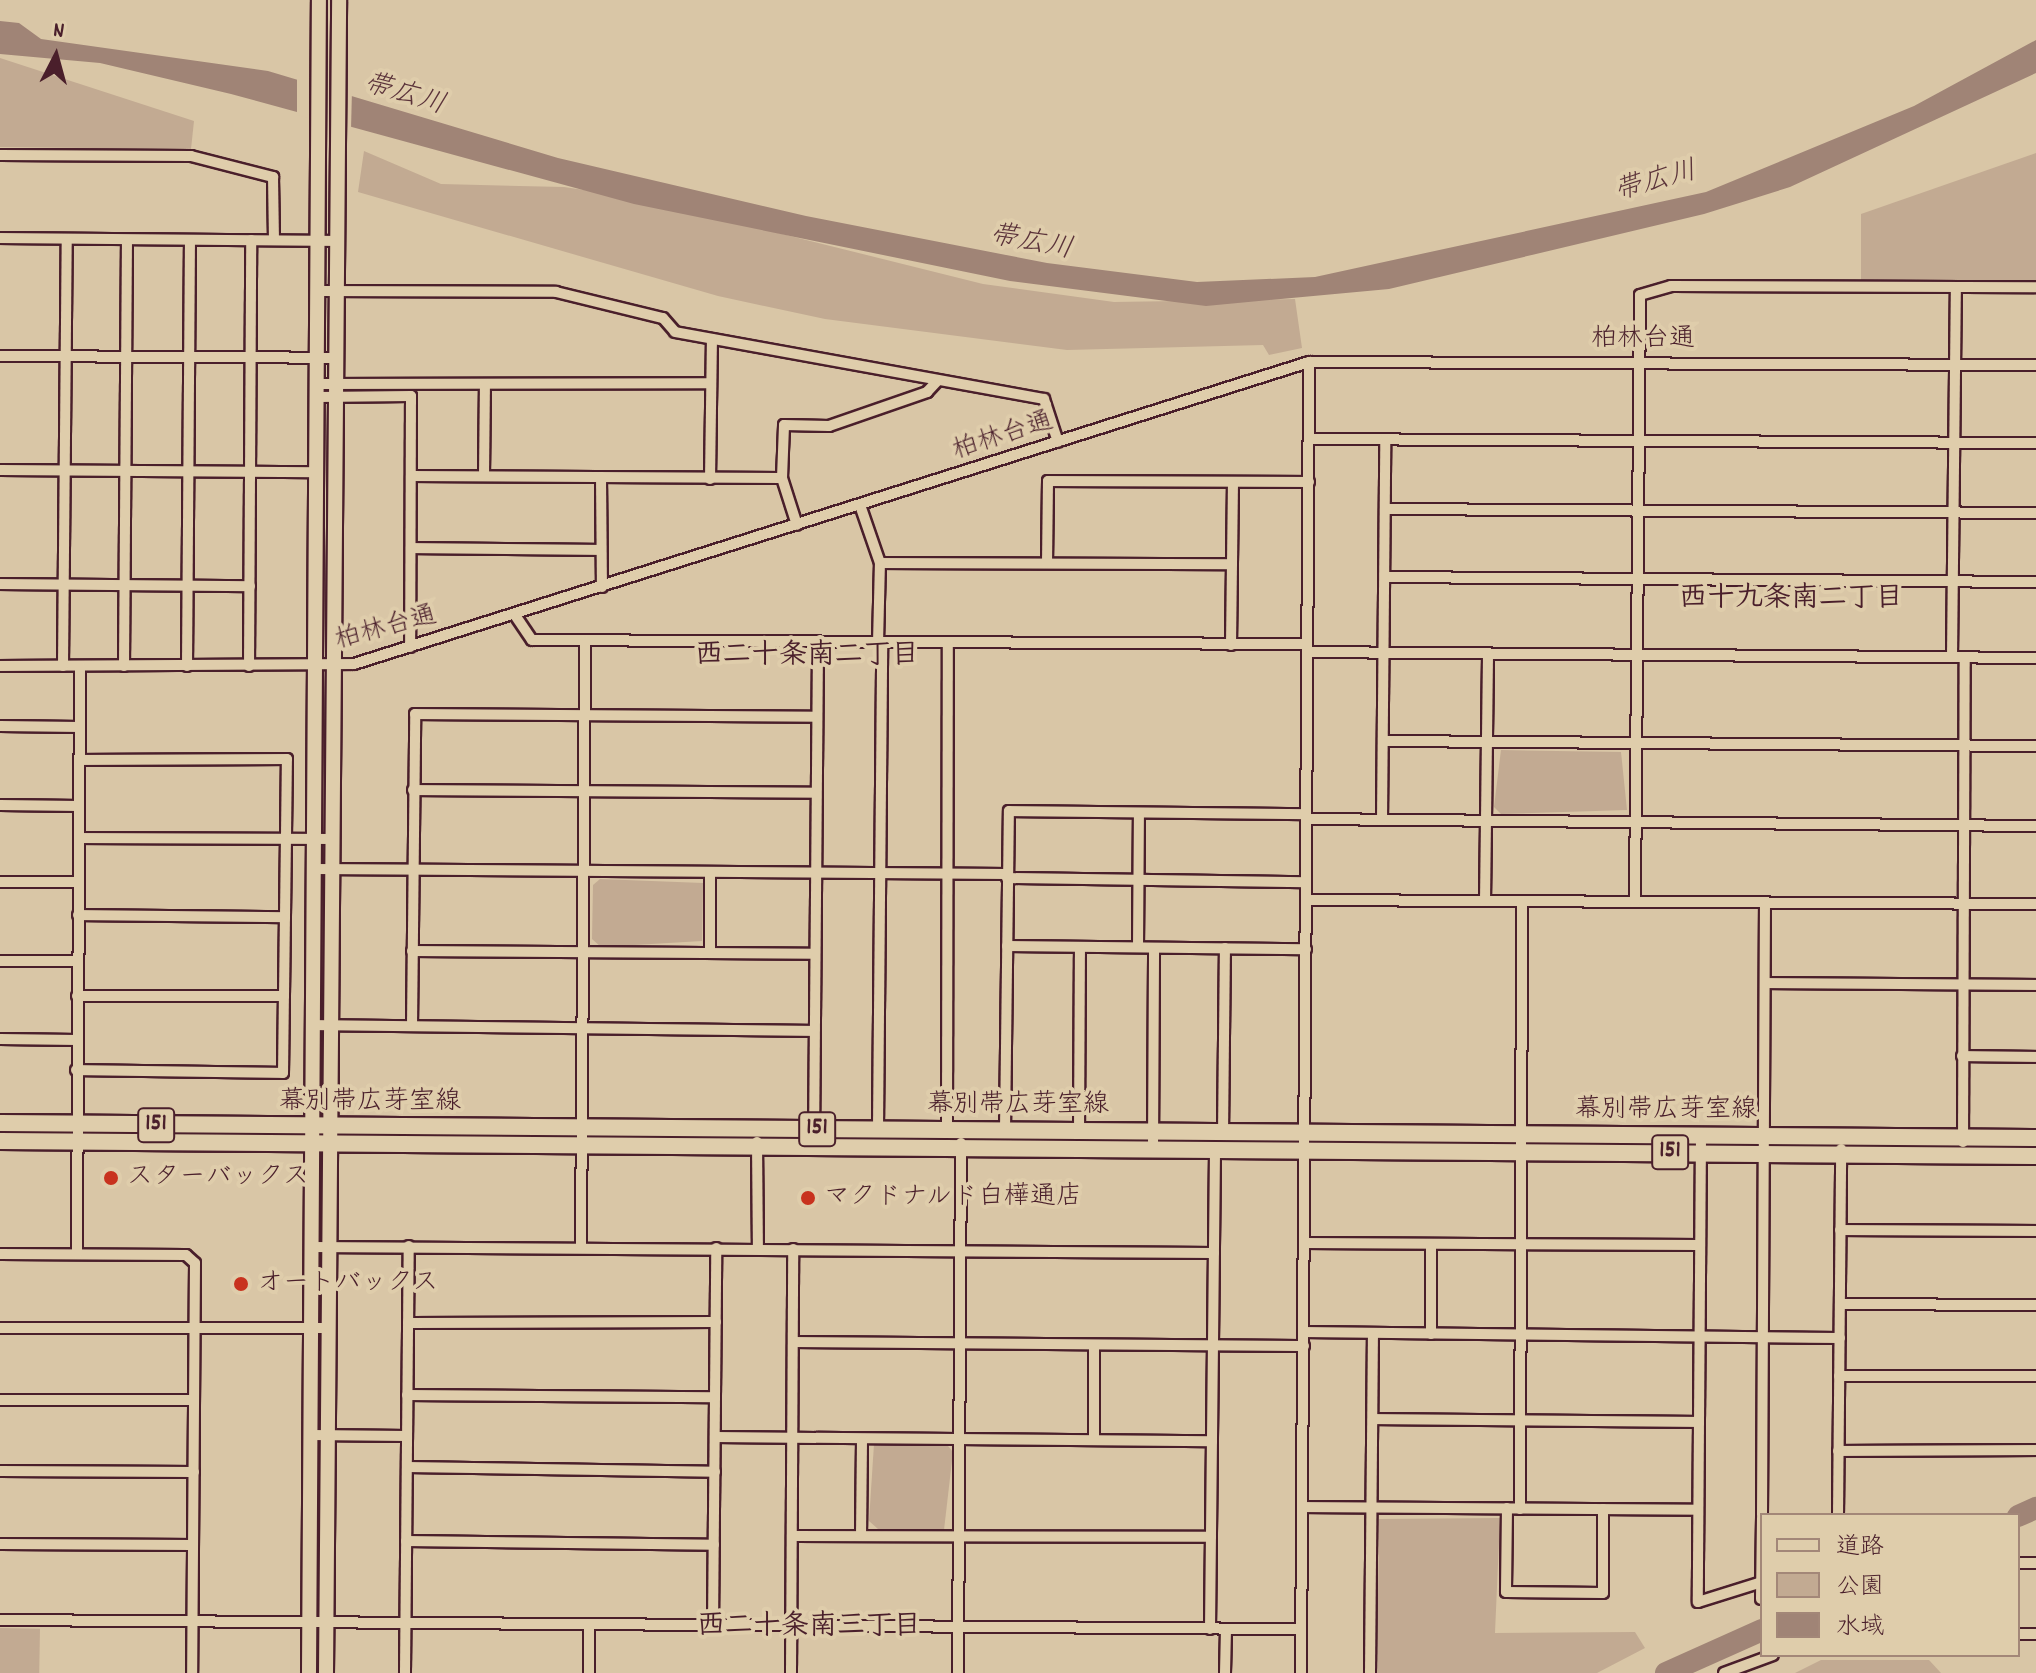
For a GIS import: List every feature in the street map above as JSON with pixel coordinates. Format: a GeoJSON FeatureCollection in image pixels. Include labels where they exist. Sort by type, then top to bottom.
{"type":"FeatureCollection","features":[{"type":"Feature","properties":{"kind":"main road","name":"幕別帯広芽室線"},"geometry":{"type":"LineString","coordinates":[[0,1123],[311,1135],[330,1144],[757,1129],[814,1137],[961,1147],[1304,1151],[1519,1143]]}},
{"type":"Feature","properties":{"kind":"main road","name":"幕別帯広芽室線"},"geometry":{"type":"LineString","coordinates":[[0,1141],[311,1135],[329,1126],[757,1146],[878,1128],[1153,1130],[1519,1143],[1701,1144],[1763,1153],[2036,1156]]}},
{"type":"Feature","properties":{"kind":"main road","name":"幕別帯広芽室線"},"geometry":{"type":"LineString","coordinates":[[1701,1144],[1764,1135],[2036,1138]]}},
{"type":"Feature","properties":{"kind":"street"},"geometry":{"type":"LineString","coordinates":[[309,1673],[319,0]]}},
{"type":"Feature","properties":{"kind":"street"},"geometry":{"type":"LineString","coordinates":[[326,1673],[339,0]]}},
{"type":"Feature","properties":{"kind":"street"},"geometry":{"type":"LineString","coordinates":[[0,155],[191,156],[273,177],[274,240]]}},
{"type":"Feature","properties":{"kind":"street"},"geometry":{"type":"LineString","coordinates":[[0,238],[337,241]]}},
{"type":"Feature","properties":{"kind":"street"},"geometry":{"type":"LineString","coordinates":[[63,666],[67,239]]}},
{"type":"Feature","properties":{"kind":"street"},"geometry":{"type":"LineString","coordinates":[[187,666],[190,240]]}},
{"type":"Feature","properties":{"kind":"street"},"geometry":{"type":"LineString","coordinates":[[249,666],[251,240]]}},
{"type":"Feature","properties":{"kind":"street"},"geometry":{"type":"LineString","coordinates":[[124,666],[127,241]]}},
{"type":"Feature","properties":{"kind":"street"},"geometry":{"type":"LineString","coordinates":[[1635,901],[1640,295],[1671,286],[2036,287]]}},
{"type":"Feature","properties":{"kind":"street"},"geometry":{"type":"LineString","coordinates":[[1952,657],[1956,287]]}},
{"type":"Feature","properties":{"kind":"street"},"geometry":{"type":"LineString","coordinates":[[319,291],[556,292],[663,318],[675,332],[1044,399],[1058,442]]}},
{"type":"Feature","properties":{"kind":"street"},"geometry":{"type":"LineString","coordinates":[[710,479],[712,339]]}},
{"type":"Feature","properties":{"kind":"street"},"geometry":{"type":"LineString","coordinates":[[0,356],[335,358]]}},
{"type":"Feature","properties":{"kind":"street"},"geometry":{"type":"LineString","coordinates":[[1301,1673],[1309,362]]}},
{"type":"Feature","properties":{"kind":"street","name":"柏林台通"},"geometry":{"type":"LineString","coordinates":[[0,666],[334,667],[515,615],[1309,362],[2036,365]]}},
{"type":"Feature","properties":{"kind":"street"},"geometry":{"type":"LineString","coordinates":[[797,525],[782,478],[784,425],[829,426],[927,392],[938,380]]}},
{"type":"Feature","properties":{"kind":"street"},"geometry":{"type":"LineString","coordinates":[[318,390],[485,384],[710,383]]}},
{"type":"Feature","properties":{"kind":"street"},"geometry":{"type":"LineString","coordinates":[[484,476],[485,384]]}},
{"type":"Feature","properties":{"kind":"street"},"geometry":{"type":"LineString","coordinates":[[335,390],[411,396],[410,647]]}},
{"type":"Feature","properties":{"kind":"street"},"geometry":{"type":"LineString","coordinates":[[1309,439],[2036,443]]}},
{"type":"Feature","properties":{"kind":"street"},"geometry":{"type":"LineString","coordinates":[[1382,820],[1385,440]]}},
{"type":"Feature","properties":{"kind":"street"},"geometry":{"type":"LineString","coordinates":[[0,470],[317,472]]}},
{"type":"Feature","properties":{"kind":"street"},"geometry":{"type":"LineString","coordinates":[[411,476],[782,478]]}},
{"type":"Feature","properties":{"kind":"street"},"geometry":{"type":"LineString","coordinates":[[601,477],[602,587]]}},
{"type":"Feature","properties":{"kind":"street"},"geometry":{"type":"LineString","coordinates":[[1047,563],[1048,481],[1309,482]]}},
{"type":"Feature","properties":{"kind":"street"},"geometry":{"type":"LineString","coordinates":[[1231,645],[1233,483]]}},
{"type":"Feature","properties":{"kind":"street"},"geometry":{"type":"LineString","coordinates":[[860,505],[880,563],[878,1128]]}},
{"type":"Feature","properties":{"kind":"street"},"geometry":{"type":"LineString","coordinates":[[1385,509],[2036,513]]}},
{"type":"Feature","properties":{"kind":"street"},"geometry":{"type":"LineString","coordinates":[[411,548],[601,550]]}},
{"type":"Feature","properties":{"kind":"street"},"geometry":{"type":"LineString","coordinates":[[880,563],[1232,564]]}},
{"type":"Feature","properties":{"kind":"street"},"geometry":{"type":"LineString","coordinates":[[1385,577],[2036,582]]}},
{"type":"Feature","properties":{"kind":"street"},"geometry":{"type":"LineString","coordinates":[[0,584],[250,586]]}},
{"type":"Feature","properties":{"kind":"street"},"geometry":{"type":"LineString","coordinates":[[515,615],[532,640],[1231,645],[1384,653],[2036,658]]}},
{"type":"Feature","properties":{"kind":"street"},"geometry":{"type":"LineString","coordinates":[[581,1247],[585,641]]}},
{"type":"Feature","properties":{"kind":"street"},"geometry":{"type":"LineString","coordinates":[[814,1137],[818,643]]}},
{"type":"Feature","properties":{"kind":"street"},"geometry":{"type":"LineString","coordinates":[[948,643],[947,873],[954,1130],[961,1147],[958,1673]]}},
{"type":"Feature","properties":{"kind":"street"},"geometry":{"type":"LineString","coordinates":[[1485,901],[1488,654]]}},
{"type":"Feature","properties":{"kind":"street"},"geometry":{"type":"LineString","coordinates":[[1963,1155],[1965,657]]}},
{"type":"Feature","properties":{"kind":"street"},"geometry":{"type":"LineString","coordinates":[[77,1254],[75,1141],[80,666]]}},
{"type":"Feature","properties":{"kind":"street"},"geometry":{"type":"LineString","coordinates":[[412,1026],[415,714],[816,717]]}},
{"type":"Feature","properties":{"kind":"street"},"geometry":{"type":"LineString","coordinates":[[0,726],[80,727]]}},
{"type":"Feature","properties":{"kind":"street"},"geometry":{"type":"LineString","coordinates":[[1383,741],[2036,746]]}},
{"type":"Feature","properties":{"kind":"street"},"geometry":{"type":"LineString","coordinates":[[76,1070],[283,1073],[287,759],[79,760]]}},
{"type":"Feature","properties":{"kind":"street"},"geometry":{"type":"LineString","coordinates":[[413,790],[816,793]]}},
{"type":"Feature","properties":{"kind":"street"},"geometry":{"type":"LineString","coordinates":[[0,805],[79,806]]}},
{"type":"Feature","properties":{"kind":"street"},"geometry":{"type":"LineString","coordinates":[[1005,1130],[1009,811],[1485,823],[2036,826]]}},
{"type":"Feature","properties":{"kind":"street"},"geometry":{"type":"LineString","coordinates":[[1138,947],[1139,813]]}},
{"type":"Feature","properties":{"kind":"street"},"geometry":{"type":"LineString","coordinates":[[79,838],[332,839]]}},
{"type":"Feature","properties":{"kind":"street"},"geometry":{"type":"LineString","coordinates":[[315,869],[881,872],[1139,881],[1306,882]]}},
{"type":"Feature","properties":{"kind":"street"},"geometry":{"type":"LineString","coordinates":[[710,872],[710,953]]}},
{"type":"Feature","properties":{"kind":"street"},"geometry":{"type":"LineString","coordinates":[[0,882],[78,882]]}},
{"type":"Feature","properties":{"kind":"street"},"geometry":{"type":"LineString","coordinates":[[1306,900],[2036,904]]}},
{"type":"Feature","properties":{"kind":"street"},"geometry":{"type":"LineString","coordinates":[[1520,1509],[1522,902]]}},
{"type":"Feature","properties":{"kind":"street"},"geometry":{"type":"LineString","coordinates":[[1762,1513],[1765,903]]}},
{"type":"Feature","properties":{"kind":"street"},"geometry":{"type":"LineString","coordinates":[[78,915],[285,917]]}},
{"type":"Feature","properties":{"kind":"street"},"geometry":{"type":"LineString","coordinates":[[1007,946],[1306,949]]}},
{"type":"Feature","properties":{"kind":"street"},"geometry":{"type":"LineString","coordinates":[[1079,1131],[1080,947]]}},
{"type":"Feature","properties":{"kind":"street"},"geometry":{"type":"LineString","coordinates":[[1153,1149],[1154,948]]}},
{"type":"Feature","properties":{"kind":"street"},"geometry":{"type":"LineString","coordinates":[[1210,1629],[1215,1149],[1224,1132],[1225,948]]}},
{"type":"Feature","properties":{"kind":"street"},"geometry":{"type":"LineString","coordinates":[[412,951],[814,954]]}},
{"type":"Feature","properties":{"kind":"street"},"geometry":{"type":"LineString","coordinates":[[0,961],[77,961]]}},
{"type":"Feature","properties":{"kind":"street"},"geometry":{"type":"LineString","coordinates":[[1765,983],[2036,985]]}},
{"type":"Feature","properties":{"kind":"street"},"geometry":{"type":"LineString","coordinates":[[77,996],[284,996]]}},
{"type":"Feature","properties":{"kind":"street"},"geometry":{"type":"LineString","coordinates":[[313,1025],[814,1031]]}},
{"type":"Feature","properties":{"kind":"street"},"geometry":{"type":"LineString","coordinates":[[0,1039],[77,1040]]}},
{"type":"Feature","properties":{"kind":"street"},"geometry":{"type":"LineString","coordinates":[[1962,1056],[2036,1057]]}},
{"type":"Feature","properties":{"kind":"street"},"geometry":{"type":"LineString","coordinates":[[757,1129],[758,1248]]}},
{"type":"Feature","properties":{"kind":"street"},"geometry":{"type":"LineString","coordinates":[[1838,1513],[1841,1136]]}},
{"type":"Feature","properties":{"kind":"street"},"geometry":{"type":"LineString","coordinates":[[1701,1144],[1698,1602],[1760,1583]]}},
{"type":"Feature","properties":{"kind":"street"},"geometry":{"type":"LineString","coordinates":[[1840,1230],[2036,1231]]}},
{"type":"Feature","properties":{"kind":"street"},"geometry":{"type":"LineString","coordinates":[[1304,1243],[1700,1245]]}},
{"type":"Feature","properties":{"kind":"street"},"geometry":{"type":"LineString","coordinates":[[1431,1245],[1431,1334]]}},
{"type":"Feature","properties":{"kind":"street"},"geometry":{"type":"LineString","coordinates":[[405,1673],[409,1246]]}},
{"type":"Feature","properties":{"kind":"street"},"geometry":{"type":"LineString","coordinates":[[311,1247],[1214,1253]]}},
{"type":"Feature","properties":{"kind":"street"},"geometry":{"type":"LineString","coordinates":[[713,1626],[716,1248]]}},
{"type":"Feature","properties":{"kind":"street"},"geometry":{"type":"LineString","coordinates":[[791,1673],[793,1249]]}},
{"type":"Feature","properties":{"kind":"street"},"geometry":{"type":"LineString","coordinates":[[0,1254],[186,1255],[195,1263],[192,1673]]}},
{"type":"Feature","properties":{"kind":"street"},"geometry":{"type":"LineString","coordinates":[[1840,1304],[2036,1305]]}},
{"type":"Feature","properties":{"kind":"street"},"geometry":{"type":"LineString","coordinates":[[408,1323],[716,1322]]}},
{"type":"Feature","properties":{"kind":"street"},"geometry":{"type":"LineString","coordinates":[[0,1328],[329,1328]]}},
{"type":"Feature","properties":{"kind":"street"},"geometry":{"type":"LineString","coordinates":[[1303,1332],[1840,1338]]}},
{"type":"Feature","properties":{"kind":"street"},"geometry":{"type":"LineString","coordinates":[[1370,1673],[1373,1333]]}},
{"type":"Feature","properties":{"kind":"street"},"geometry":{"type":"LineString","coordinates":[[793,1342],[1304,1346]]}},
{"type":"Feature","properties":{"kind":"street"},"geometry":{"type":"LineString","coordinates":[[1094,1346],[1094,1440]]}},
{"type":"Feature","properties":{"kind":"street"},"geometry":{"type":"LineString","coordinates":[[1839,1376],[2036,1376]]}},
{"type":"Feature","properties":{"kind":"street"},"geometry":{"type":"LineString","coordinates":[[407,1395],[715,1397]]}},
{"type":"Feature","properties":{"kind":"street"},"geometry":{"type":"LineString","coordinates":[[0,1400],[194,1400]]}},
{"type":"Feature","properties":{"kind":"street"},"geometry":{"type":"LineString","coordinates":[[1373,1419],[1698,1422]]}},
{"type":"Feature","properties":{"kind":"street"},"geometry":{"type":"LineString","coordinates":[[311,1435],[407,1436]]}},
{"type":"Feature","properties":{"kind":"street"},"geometry":{"type":"LineString","coordinates":[[715,1437],[1212,1441]]}},
{"type":"Feature","properties":{"kind":"street"},"geometry":{"type":"LineString","coordinates":[[861,1536],[862,1439]]}},
{"type":"Feature","properties":{"kind":"street"},"geometry":{"type":"LineString","coordinates":[[1838,1451],[2036,1450]]}},
{"type":"Feature","properties":{"kind":"street"},"geometry":{"type":"LineString","coordinates":[[407,1467],[715,1472]]}},
{"type":"Feature","properties":{"kind":"street"},"geometry":{"type":"LineString","coordinates":[[0,1471],[194,1472]]}},
{"type":"Feature","properties":{"kind":"street"},"geometry":{"type":"LineString","coordinates":[[1303,1507],[1698,1510]]}},
{"type":"Feature","properties":{"kind":"street"},"geometry":{"type":"LineString","coordinates":[[1507,1508],[1506,1592],[1519,1593],[1603,1593],[1603,1509]]}},
{"type":"Feature","properties":{"kind":"street"},"geometry":{"type":"LineString","coordinates":[[792,1536],[1211,1537]]}},
{"type":"Feature","properties":{"kind":"street"},"geometry":{"type":"LineString","coordinates":[[406,1541],[714,1545]]}},
{"type":"Feature","properties":{"kind":"street"},"geometry":{"type":"LineString","coordinates":[[0,1544],[193,1545]]}},
{"type":"Feature","properties":{"kind":"street"},"geometry":{"type":"LineString","coordinates":[[0,1620],[1301,1629]]}},
{"type":"Feature","properties":{"kind":"street"},"geometry":{"type":"LineString","coordinates":[[589,1625],[589,1673]]}},
{"type":"Feature","properties":{"kind":"street"},"geometry":{"type":"LineString","coordinates":[[1225,1673],[1226,1629]]}},
{"type":"Feature","properties":{"kind":"street"},"geometry":{"type":"LineString","coordinates":[[1724,1673],[1768,1657]]}},
{"type":"Feature","properties":{"kind":"street"},"geometry":{"type":"LineString","coordinates":[[1761,1660],[1761,1673]]}},
{"type":"Feature","properties":{"kind":"green space"},"geometry":{"type":"Polygon","coordinates":[[[0,58],[194,121],[191,149],[0,147],[0,58]]]}},
{"type":"Feature","properties":{"kind":"green space"},"geometry":{"type":"Polygon","coordinates":[[[364,151],[441,184],[564,187],[638,198],[983,284],[1114,302],[1295,299],[1302,348],[1269,355],[1263,345],[1067,350],[825,319],[718,296],[358,192],[364,151]]]}},
{"type":"Feature","properties":{"kind":"green space"},"geometry":{"type":"Polygon","coordinates":[[[2036,153],[2036,282],[1861,280],[1861,214],[2036,153]]]}},
{"type":"Feature","properties":{"kind":"green space"},"geometry":{"type":"Polygon","coordinates":[[[1501,750],[1621,752],[1627,810],[1501,814],[1494,807],[1501,750]]]}},
{"type":"Feature","properties":{"kind":"green space"},"geometry":{"type":"Polygon","coordinates":[[[600,879],[703,883],[702,941],[601,947],[592,939],[593,885],[600,879]]]}},
{"type":"Feature","properties":{"kind":"green space"},"geometry":{"type":"Polygon","coordinates":[[[874,1444],[948,1446],[953,1452],[944,1530],[878,1529],[869,1521],[874,1444]]]}},
{"type":"Feature","properties":{"kind":"green space"},"geometry":{"type":"Polygon","coordinates":[[[1500,1518],[1495,1633],[1635,1632],[1645,1648],[1597,1673],[1377,1673],[1379,1519],[1500,1518]]]}},
{"type":"Feature","properties":{"kind":"green space"},"geometry":{"type":"Polygon","coordinates":[[[0,1628],[40,1629],[39,1673],[0,1673],[0,1628]]]}},
{"type":"Feature","properties":{"kind":"green space"},"geometry":{"type":"Polygon","coordinates":[[[1821,1660],[1929,1660],[1941,1673],[1795,1673],[1821,1660]]]}},
{"type":"Feature","properties":{"kind":"water"},"geometry":{"type":"Polygon","coordinates":[[[0,21],[19,23],[41,39],[268,71],[558,158],[806,216],[1047,263],[1197,282],[1315,277],[1706,192],[1914,106],[2036,40],[2036,73],[1790,187],[1704,214],[1389,289],[1206,306],[1010,281],[634,204],[231,94],[100,63],[0,54],[0,21]]]}},
{"type":"Feature","properties":{"kind":"pier"},"geometry":{"type":"Polygon","coordinates":[[[297,75],[352,90],[351,129],[297,115],[297,75]]]}},
{"type":"Feature","properties":{"kind":"waterway"},"geometry":{"type":"LineString","coordinates":[[2020,1515],[2036,1508]]}},
{"type":"Feature","properties":{"kind":"waterway"},"geometry":{"type":"LineString","coordinates":[[1666,1673],[1760,1631]]}},
{"type":"Feature","properties":{"kind":"place","name":"スターバックス"},"geometry":{"type":"Point","coordinates":[111,1178]}},
{"type":"Feature","properties":{"kind":"place","name":"マクドナルド白樺通店"},"geometry":{"type":"Point","coordinates":[808,1198]}},
{"type":"Feature","properties":{"kind":"place","name":"オートバックス"},"geometry":{"type":"Point","coordinates":[241,1284]}},
{"type":"Feature","properties":{"kind":"district","name":"西十九条南二丁目"},"geometry":{"type":"Point","coordinates":[1791,600]}},
{"type":"Feature","properties":{"kind":"district","name":"西二十条南二丁目"},"geometry":{"type":"Point","coordinates":[807,657]}},
{"type":"Feature","properties":{"kind":"district","name":"西二十条南三丁目"},"geometry":{"type":"Point","coordinates":[809,1628]}},
{"type":"Feature","properties":{"kind":"water label","name":"帯広川"},"geometry":{"type":"Point","coordinates":[404,96]}},
{"type":"Feature","properties":{"kind":"water label","name":"帯広川"},"geometry":{"type":"Point","coordinates":[1656,183]}},
{"type":"Feature","properties":{"kind":"water label","name":"帯広川"},"geometry":{"type":"Point","coordinates":[1031,244]}}]}
